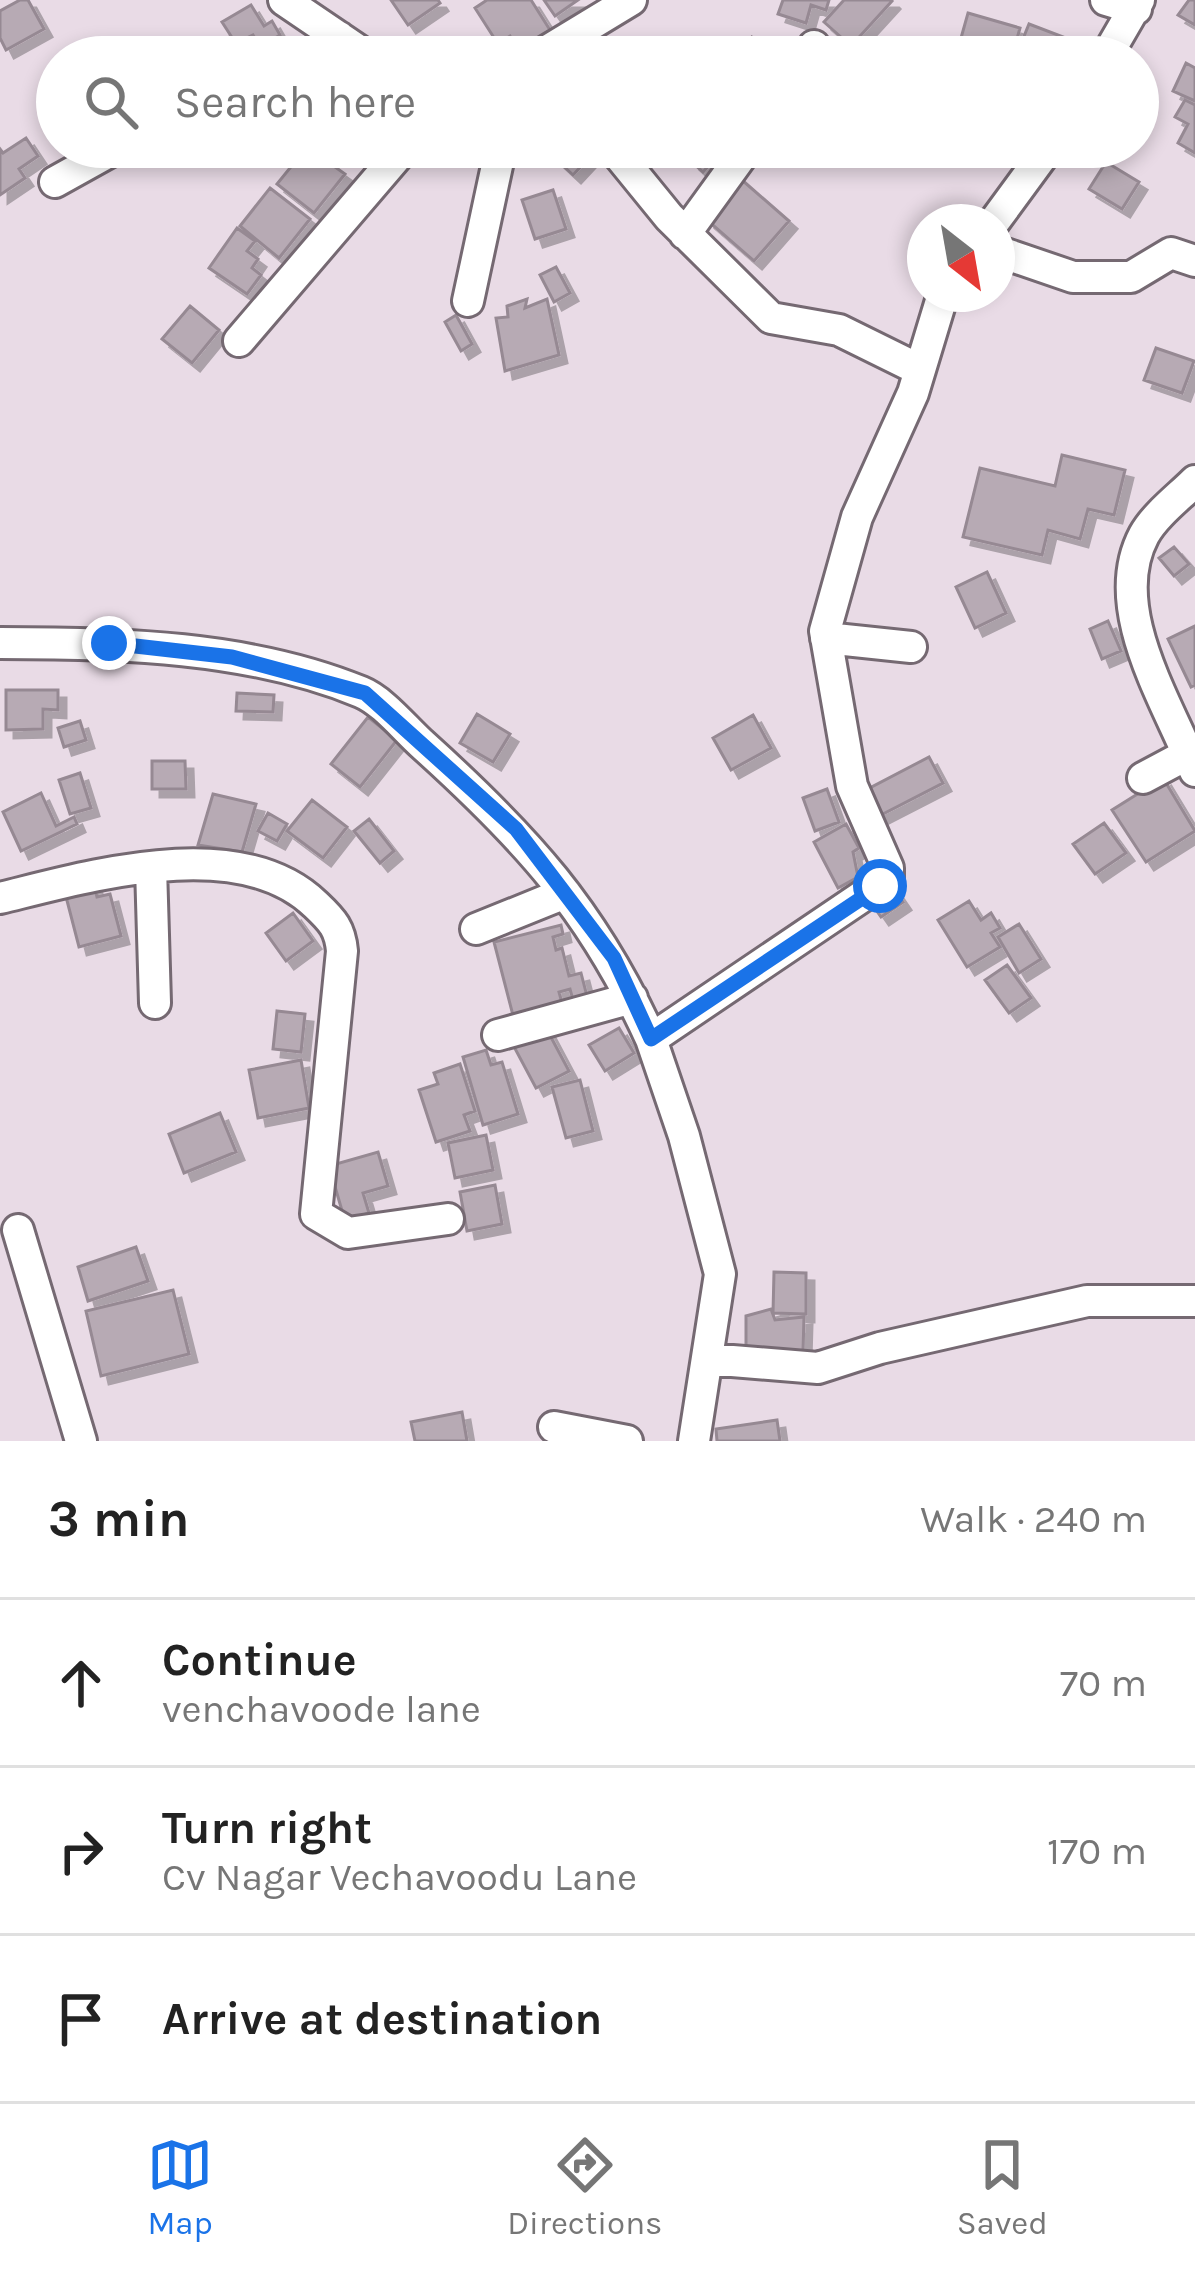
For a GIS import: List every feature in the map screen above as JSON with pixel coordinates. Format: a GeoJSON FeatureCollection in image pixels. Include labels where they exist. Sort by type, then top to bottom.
{"type":"FeatureCollection","features":[{"type":"Feature","properties":{"kind":"street"},"geometry":{"type":"LineString","coordinates":[[284,0],[338,36]]}},
{"type":"Feature","properties":{"kind":"street"},"geometry":{"type":"LineString","coordinates":[[572,36],[631,0]]}},
{"type":"Feature","properties":{"kind":"street"},"geometry":{"type":"LineString","coordinates":[[1114,36],[1127,3]]}},
{"type":"Feature","properties":{"kind":"street"},"geometry":{"type":"LineString","coordinates":[[55,182],[80,168]]}},
{"type":"Feature","properties":{"kind":"street"},"geometry":{"type":"LineString","coordinates":[[239,341],[387,168]]}},
{"type":"Feature","properties":{"kind":"street"},"geometry":{"type":"LineString","coordinates":[[468,301],[496,168]]}},
{"type":"Feature","properties":{"kind":"street"},"geometry":{"type":"LineString","coordinates":[[630,168],[686,234],[778,322],[838,330],[920,370]]}},
{"type":"Feature","properties":{"kind":"street"},"geometry":{"type":"LineString","coordinates":[[686,234],[733,168]]}},
{"type":"Feature","properties":{"kind":"street"},"geometry":{"type":"LineString","coordinates":[[1007,204],[1034,168]]}},
{"type":"Feature","properties":{"kind":"street"},"geometry":{"type":"LineString","coordinates":[[1015,257],[1073,277],[1131,278],[1171,253],[1195,261]]}},
{"type":"Feature","properties":{"kind":"street"},"geometry":{"type":"LineString","coordinates":[[651,1039],[888,879],[888,868],[852,787],[826,638],[857,517],[920,370],[938,312]]}},
{"type":"Feature","properties":{"kind":"street"},"geometry":{"type":"LineString","coordinates":[[1143,778],[1192,763],[1136,622],[1130,573],[1145,532],[1195,481]]}},
{"type":"Feature","properties":{"kind":"street"},"geometry":{"type":"LineString","coordinates":[[826,638],[911,647]]}},
{"type":"Feature","properties":{"kind":"street"},"geometry":{"type":"LineString","coordinates":[[0,643],[109,643],[232,657],[365,693],[516,829],[614,958],[651,1039],[684,1136],[721,1274],[694,1441]]}},
{"type":"Feature","properties":{"kind":"street"},"geometry":{"type":"LineString","coordinates":[[0,898],[151,867],[213,866],[255,872],[298,888],[340,928],[340,978],[332,1018],[316,1214],[348,1233],[448,1219]]}},
{"type":"Feature","properties":{"kind":"street"},"geometry":{"type":"LineString","coordinates":[[151,867],[155,1003]]}},
{"type":"Feature","properties":{"kind":"street"},"geometry":{"type":"LineString","coordinates":[[476,929],[565,893]]}},
{"type":"Feature","properties":{"kind":"street"},"geometry":{"type":"LineString","coordinates":[[498,1035],[632,998]]}},
{"type":"Feature","properties":{"kind":"street"},"geometry":{"type":"LineString","coordinates":[[18,1230],[82,1441]]}},
{"type":"Feature","properties":{"kind":"street"},"geometry":{"type":"LineString","coordinates":[[708,1359],[818,1368],[880,1348],[1087,1300],[1195,1301]]}},
{"type":"Feature","properties":{"kind":"street"},"geometry":{"type":"LineString","coordinates":[[554,1427],[628,1441]]}},
{"type":"Feature","properties":{"kind":"building"},"geometry":{"type":"Polygon","coordinates":[[[28,0],[44,29],[6,50],[0,38],[0,11],[28,0]]]}},
{"type":"Feature","properties":{"kind":"building"},"geometry":{"type":"Polygon","coordinates":[[[391,0],[438,0],[440,3],[408,25],[391,0]]]}},
{"type":"Feature","properties":{"kind":"building"},"geometry":{"type":"Polygon","coordinates":[[[487,0],[531,0],[550,30],[541,36],[493,36],[475,8],[487,0]]]}},
{"type":"Feature","properties":{"kind":"building"},"geometry":{"type":"Polygon","coordinates":[[[544,0],[578,0],[555,16],[544,0]]]}},
{"type":"Feature","properties":{"kind":"building"},"geometry":{"type":"Polygon","coordinates":[[[783,0],[829,0],[826,10],[811,5],[806,23],[778,14],[783,0]]]}},
{"type":"Feature","properties":{"kind":"building"},"geometry":{"type":"Polygon","coordinates":[[[844,0],[892,1],[860,36],[840,36],[824,22],[844,0]]]}},
{"type":"Feature","properties":{"kind":"building"},"geometry":{"type":"Polygon","coordinates":[[[1189,0],[1195,0],[1195,25],[1178,15],[1189,0]]]}},
{"type":"Feature","properties":{"kind":"building"},"geometry":{"type":"Polygon","coordinates":[[[251,5],[264,26],[272,21],[280,35],[231,36],[222,22],[251,5]]]}},
{"type":"Feature","properties":{"kind":"building"},"geometry":{"type":"Polygon","coordinates":[[[968,13],[1020,28],[1018,36],[962,36],[968,13]]]}},
{"type":"Feature","properties":{"kind":"building"},"geometry":{"type":"Polygon","coordinates":[[[1029,24],[1061,36],[1024,36],[1029,24]]]}},
{"type":"Feature","properties":{"kind":"building"},"geometry":{"type":"Polygon","coordinates":[[[1186,63],[1195,68],[1195,101],[1173,91],[1186,63]]]}},
{"type":"Feature","properties":{"kind":"building"},"geometry":{"type":"Polygon","coordinates":[[[1185,100],[1195,105],[1195,153],[1178,143],[1188,124],[1175,117],[1185,100]]]}},
{"type":"Feature","properties":{"kind":"building"},"geometry":{"type":"Polygon","coordinates":[[[26,138],[36,157],[19,169],[25,178],[0,195],[0,149],[3,153],[26,138]]]}},
{"type":"Feature","properties":{"kind":"building"},"geometry":{"type":"Polygon","coordinates":[[[290,168],[337,168],[345,174],[314,213],[277,184],[290,168]]]}},
{"type":"Feature","properties":{"kind":"building"},"geometry":{"type":"Polygon","coordinates":[[[1102,168],[1116,168],[1139,182],[1122,209],[1089,189],[1102,168]]]}},
{"type":"Feature","properties":{"kind":"building"},"geometry":{"type":"Polygon","coordinates":[[[742,180],[789,221],[754,261],[707,220],[742,180]]]}},
{"type":"Feature","properties":{"kind":"building"},"geometry":{"type":"Polygon","coordinates":[[[270,188],[310,219],[279,258],[240,226],[270,188]]]}},
{"type":"Feature","properties":{"kind":"building"},"geometry":{"type":"Polygon","coordinates":[[[553,190],[566,229],[535,239],[522,200],[553,190]]]}},
{"type":"Feature","properties":{"kind":"building"},"geometry":{"type":"Polygon","coordinates":[[[237,228],[255,241],[247,251],[258,259],[252,268],[261,275],[247,294],[209,268],[237,228]]]}},
{"type":"Feature","properties":{"kind":"building"},"geometry":{"type":"Polygon","coordinates":[[[556,267],[570,293],[554,302],[540,275],[556,267]]]}},
{"type":"Feature","properties":{"kind":"building"},"geometry":{"type":"Polygon","coordinates":[[[527,299],[525,308],[547,299],[559,355],[505,371],[496,318],[508,317],[507,306],[527,299]]]}},
{"type":"Feature","properties":{"kind":"building"},"geometry":{"type":"Polygon","coordinates":[[[190,306],[219,330],[192,363],[162,339],[190,306]]]}},
{"type":"Feature","properties":{"kind":"building"},"geometry":{"type":"Polygon","coordinates":[[[456,315],[472,344],[461,351],[445,322],[456,315]]]}},
{"type":"Feature","properties":{"kind":"building"},"geometry":{"type":"Polygon","coordinates":[[[1156,348],[1194,361],[1182,393],[1144,380],[1156,348]]]}},
{"type":"Feature","properties":{"kind":"building"},"geometry":{"type":"Polygon","coordinates":[[[1062,455],[1125,470],[1114,515],[1088,509],[1080,539],[1048,530],[1042,555],[963,537],[980,468],[1055,486],[1062,455]]]}},
{"type":"Feature","properties":{"kind":"building"},"geometry":{"type":"Polygon","coordinates":[[[1174,547],[1189,564],[1174,576],[1159,558],[1174,547]]]}},
{"type":"Feature","properties":{"kind":"building"},"geometry":{"type":"Polygon","coordinates":[[[987,572],[1006,613],[975,628],[956,587],[987,572]]]}},
{"type":"Feature","properties":{"kind":"building"},"geometry":{"type":"Polygon","coordinates":[[[1108,621],[1121,651],[1102,659],[1090,629],[1108,621]]]}},
{"type":"Feature","properties":{"kind":"building"},"geometry":{"type":"Polygon","coordinates":[[[1195,626],[1195,685],[1191,687],[1168,639],[1195,626]]]}},
{"type":"Feature","properties":{"kind":"building"},"geometry":{"type":"Polygon","coordinates":[[[6,690],[58,690],[58,710],[43,709],[43,729],[6,730],[6,690]]]}},
{"type":"Feature","properties":{"kind":"building"},"geometry":{"type":"Polygon","coordinates":[[[237,693],[274,695],[273,712],[236,711],[237,693]]]}},
{"type":"Feature","properties":{"kind":"building"},"geometry":{"type":"Polygon","coordinates":[[[477,714],[510,734],[493,762],[460,743],[477,714]]]}},
{"type":"Feature","properties":{"kind":"building"},"geometry":{"type":"Polygon","coordinates":[[[753,715],[771,748],[731,770],[713,738],[753,715]]]}},
{"type":"Feature","properties":{"kind":"building"},"geometry":{"type":"Polygon","coordinates":[[[368,717],[397,740],[360,787],[331,764],[368,717]]]}},
{"type":"Feature","properties":{"kind":"building"},"geometry":{"type":"Polygon","coordinates":[[[80,721],[86,740],[64,747],[58,728],[80,721]]]}},
{"type":"Feature","properties":{"kind":"building"},"geometry":{"type":"Polygon","coordinates":[[[929,757],[943,783],[879,816],[866,790],[929,757]]]}},
{"type":"Feature","properties":{"kind":"building"},"geometry":{"type":"Polygon","coordinates":[[[152,761],[185,761],[186,789],[152,789],[152,761]]]}},
{"type":"Feature","properties":{"kind":"building"},"geometry":{"type":"Polygon","coordinates":[[[80,773],[91,808],[70,814],[59,780],[80,773]]]}},
{"type":"Feature","properties":{"kind":"building"},"geometry":{"type":"Polygon","coordinates":[[[1163,778],[1195,831],[1146,862],[1112,810],[1163,778]]]}},
{"type":"Feature","properties":{"kind":"building"},"geometry":{"type":"Polygon","coordinates":[[[827,789],[839,822],[815,831],[803,798],[827,789]]]}},
{"type":"Feature","properties":{"kind":"building"},"geometry":{"type":"Polygon","coordinates":[[[41,793],[56,826],[74,817],[77,824],[21,851],[3,812],[41,793]]]}},
{"type":"Feature","properties":{"kind":"building"},"geometry":{"type":"Polygon","coordinates":[[[213,794],[256,804],[242,852],[198,845],[213,794]]]}},
{"type":"Feature","properties":{"kind":"building"},"geometry":{"type":"Polygon","coordinates":[[[312,800],[347,827],[323,858],[287,831],[312,800]]]}},
{"type":"Feature","properties":{"kind":"building"},"geometry":{"type":"Polygon","coordinates":[[[268,813],[287,824],[277,841],[258,831],[268,813]]]}},
{"type":"Feature","properties":{"kind":"building"},"geometry":{"type":"Polygon","coordinates":[[[369,819],[394,851],[380,863],[354,831],[369,819]]]}},
{"type":"Feature","properties":{"kind":"building"},"geometry":{"type":"Polygon","coordinates":[[[1104,823],[1126,853],[1095,874],[1073,844],[1104,823]]]}},
{"type":"Feature","properties":{"kind":"building"},"geometry":{"type":"Polygon","coordinates":[[[846,824],[859,848],[853,852],[858,877],[838,888],[814,842],[846,824]]]}},
{"type":"Feature","properties":{"kind":"building"},"geometry":{"type":"Polygon","coordinates":[[[93,881],[97,897],[110,894],[121,936],[79,947],[64,889],[93,881]]]}},
{"type":"Feature","properties":{"kind":"building"},"geometry":{"type":"Polygon","coordinates":[[[890,883],[903,902],[881,917],[867,897],[890,883]]]}},
{"type":"Feature","properties":{"kind":"building"},"geometry":{"type":"Polygon","coordinates":[[[969,901],[981,920],[991,913],[1000,928],[991,933],[1000,947],[967,967],[938,920],[969,901]]]}},
{"type":"Feature","properties":{"kind":"building"},"geometry":{"type":"Polygon","coordinates":[[[293,913],[313,941],[286,961],[266,933],[293,913]]]}},
{"type":"Feature","properties":{"kind":"building"},"geometry":{"type":"Polygon","coordinates":[[[1019,924],[1041,959],[1019,973],[998,937],[1019,924]]]}},
{"type":"Feature","properties":{"kind":"building"},"geometry":{"type":"Polygon","coordinates":[[[561,925],[563,934],[553,937],[556,950],[562,948],[569,976],[581,973],[590,1008],[576,1011],[570,989],[559,992],[565,1014],[516,1027],[494,942],[561,925]]]}},
{"type":"Feature","properties":{"kind":"building"},"geometry":{"type":"Polygon","coordinates":[[[1007,965],[1031,998],[1009,1013],[985,980],[1007,965]]]}},
{"type":"Feature","properties":{"kind":"building"},"geometry":{"type":"Polygon","coordinates":[[[277,1011],[305,1014],[301,1052],[273,1049],[277,1011]]]}},
{"type":"Feature","properties":{"kind":"building"},"geometry":{"type":"Polygon","coordinates":[[[545,1026],[569,1071],[536,1088],[512,1043],[545,1026]]]}},
{"type":"Feature","properties":{"kind":"building"},"geometry":{"type":"Polygon","coordinates":[[[619,1028],[634,1053],[605,1071],[589,1045],[619,1028]]]}},
{"type":"Feature","properties":{"kind":"building"},"geometry":{"type":"Polygon","coordinates":[[[486,1050],[491,1065],[502,1062],[518,1114],[483,1125],[463,1057],[486,1050]]]}},
{"type":"Feature","properties":{"kind":"building"},"geometry":{"type":"Polygon","coordinates":[[[301,1060],[309,1108],[258,1118],[249,1070],[301,1060]]]}},
{"type":"Feature","properties":{"kind":"building"},"geometry":{"type":"Polygon","coordinates":[[[460,1064],[475,1111],[464,1115],[470,1131],[436,1142],[419,1090],[438,1084],[434,1073],[460,1064]]]}},
{"type":"Feature","properties":{"kind":"building"},"geometry":{"type":"Polygon","coordinates":[[[580,1080],[593,1131],[566,1138],[552,1087],[580,1080]]]}},
{"type":"Feature","properties":{"kind":"building"},"geometry":{"type":"Polygon","coordinates":[[[220,1113],[236,1152],[184,1173],[169,1134],[220,1113]]]}},
{"type":"Feature","properties":{"kind":"building"},"geometry":{"type":"Polygon","coordinates":[[[486,1135],[493,1170],[455,1178],[448,1143],[486,1135]]]}},
{"type":"Feature","properties":{"kind":"building"},"geometry":{"type":"Polygon","coordinates":[[[378,1152],[388,1186],[363,1193],[369,1213],[345,1221],[329,1166],[378,1152]]]}},
{"type":"Feature","properties":{"kind":"building"},"geometry":{"type":"Polygon","coordinates":[[[495,1185],[502,1224],[467,1231],[460,1192],[495,1185]]]}},
{"type":"Feature","properties":{"kind":"building"},"geometry":{"type":"Polygon","coordinates":[[[136,1247],[148,1281],[88,1301],[78,1267],[136,1247]]]}},
{"type":"Feature","properties":{"kind":"building"},"geometry":{"type":"Polygon","coordinates":[[[774,1272],[806,1273],[806,1314],[773,1313],[774,1272]]]}},
{"type":"Feature","properties":{"kind":"building"},"geometry":{"type":"Polygon","coordinates":[[[173,1290],[189,1354],[101,1376],[86,1311],[173,1290]]]}},
{"type":"Feature","properties":{"kind":"building"},"geometry":{"type":"Polygon","coordinates":[[[771,1309],[775,1320],[804,1317],[803,1351],[746,1356],[746,1316],[771,1309]]]}},
{"type":"Feature","properties":{"kind":"building"},"geometry":{"type":"Polygon","coordinates":[[[462,1412],[467,1441],[415,1441],[411,1422],[462,1412]]]}},
{"type":"Feature","properties":{"kind":"building"},"geometry":{"type":"Polygon","coordinates":[[[777,1420],[780,1441],[717,1441],[716,1429],[777,1420]]]}},
{"type":"Feature","properties":{"kind":"route"},"geometry":{"type":"LineString","coordinates":[[109,643],[232,657],[365,693],[516,829],[614,958],[651,1039],[880,886]]}}]}
